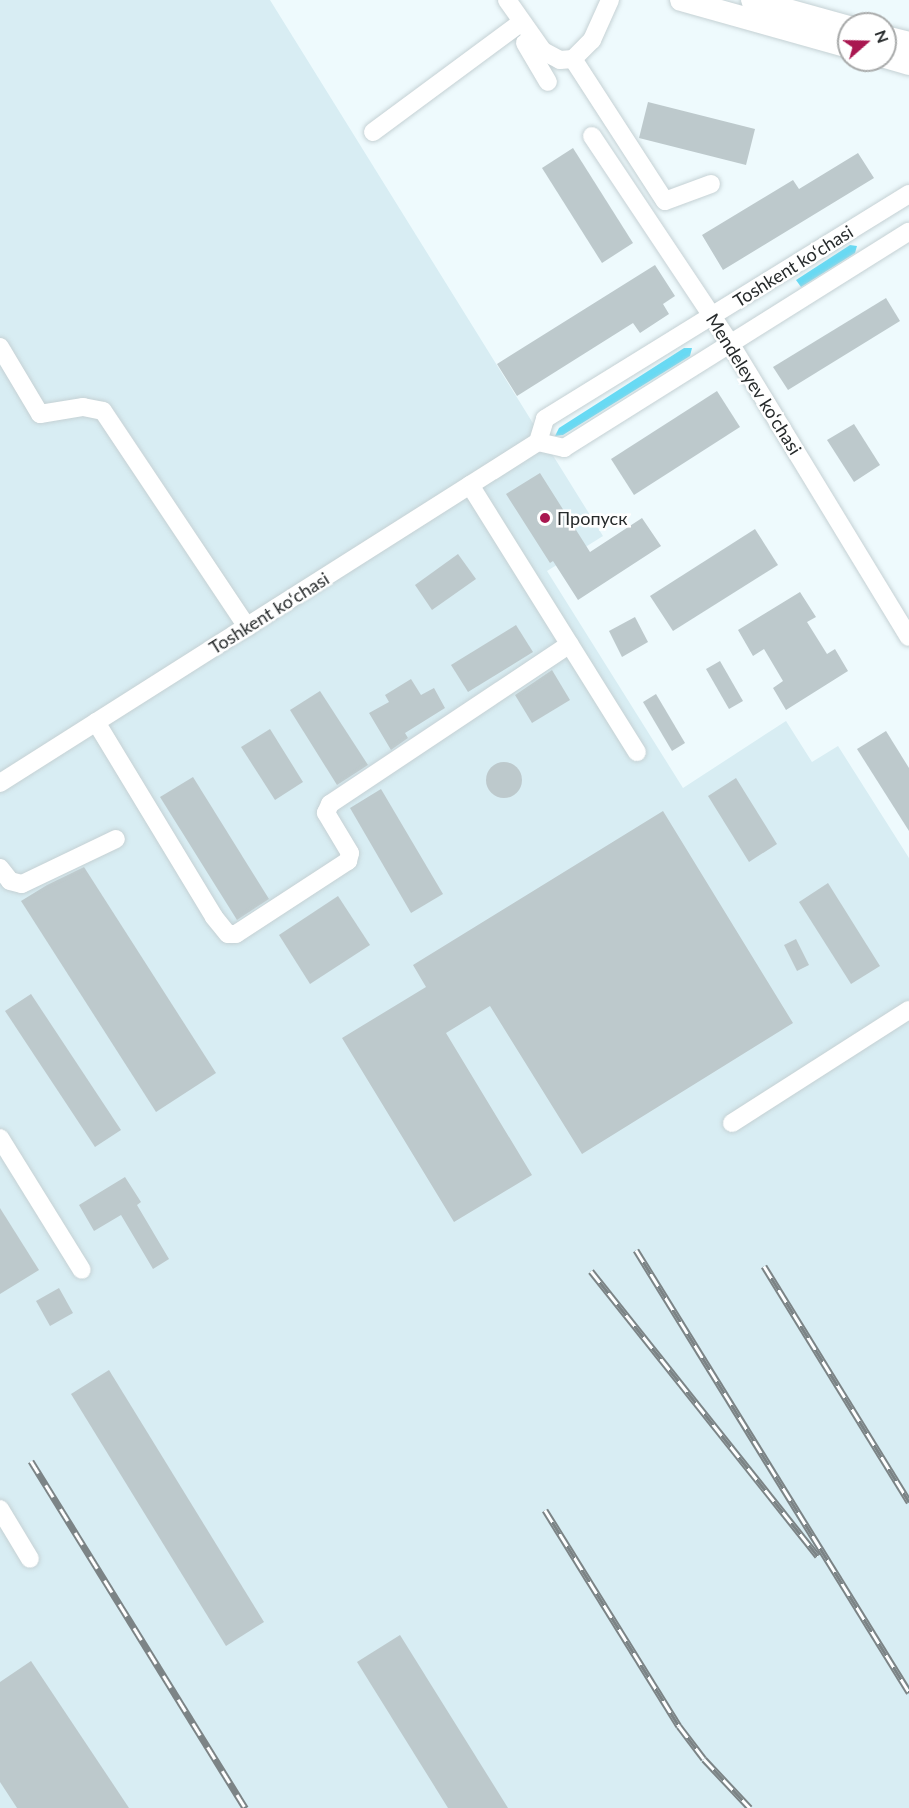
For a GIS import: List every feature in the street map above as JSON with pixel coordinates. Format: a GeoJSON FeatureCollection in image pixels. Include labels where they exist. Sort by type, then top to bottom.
{"type":"FeatureCollection","features":[{"type":"Feature","properties":{"kind":"main road"},"geometry":{"type":"LineString","coordinates":[[681,0],[837,44]]}},
{"type":"Feature","properties":{"kind":"main road"},"geometry":{"type":"LineString","coordinates":[[752,0],[837,24]]}},
{"type":"Feature","properties":{"kind":"street"},"geometry":{"type":"LineString","coordinates":[[506,0],[515,27],[549,82]]}},
{"type":"Feature","properties":{"kind":"street"},"geometry":{"type":"LineString","coordinates":[[506,0],[543,51],[560,60],[573,59],[592,40],[609,0]]}},
{"type":"Feature","properties":{"kind":"street"},"geometry":{"type":"LineString","coordinates":[[373,132],[515,27]]}},
{"type":"Feature","properties":{"kind":"street"},"geometry":{"type":"LineString","coordinates":[[573,59],[665,201],[711,184]]}},
{"type":"Feature","properties":{"kind":"street","name":"Mendeleyev ko‘chasi"},"geometry":{"type":"LineString","coordinates":[[592,136],[730,343],[909,637]]}},
{"type":"Feature","properties":{"kind":"street","name":"Toshkent ko‘chasi"},"geometry":{"type":"LineString","coordinates":[[0,783],[538,442],[545,419],[909,194]]}},
{"type":"Feature","properties":{"kind":"street","name":"Toshkent ko‘chasi"},"geometry":{"type":"LineString","coordinates":[[538,442],[564,448],[909,232]]}},
{"type":"Feature","properties":{"kind":"street"},"geometry":{"type":"LineString","coordinates":[[0,348],[40,414],[83,407],[103,411],[247,627]]}},
{"type":"Feature","properties":{"kind":"street"},"geometry":{"type":"LineString","coordinates":[[470,485],[638,752]]}},
{"type":"Feature","properties":{"kind":"street"},"geometry":{"type":"LineString","coordinates":[[96,722],[214,917],[228,933],[236,934],[348,861],[350,853],[326,813],[330,804],[570,644]]}},
{"type":"Feature","properties":{"kind":"street"},"geometry":{"type":"LineString","coordinates":[[0,868],[10,881],[22,884],[116,839]]}},
{"type":"Feature","properties":{"kind":"street"},"geometry":{"type":"LineString","coordinates":[[732,1123],[909,1010]]}},
{"type":"Feature","properties":{"kind":"street"},"geometry":{"type":"LineString","coordinates":[[0,1138],[82,1270]]}},
{"type":"Feature","properties":{"kind":"street"},"geometry":{"type":"LineString","coordinates":[[0,1509],[30,1558]]}},
{"type":"Feature","properties":{"kind":"shaded area"},"geometry":{"type":"Polygon","coordinates":[[[0,0],[270,0],[603,536],[547,571],[683,788],[786,721],[812,762],[838,746],[909,858],[909,1808],[0,1808],[0,0]]]}},
{"type":"Feature","properties":{"kind":"shaded area"},"geometry":{"type":"Polygon","coordinates":[[[850,245],[857,246],[855,253],[801,287],[796,280],[850,245]]]}},
{"type":"Feature","properties":{"kind":"shaded area"},"geometry":{"type":"Polygon","coordinates":[[[684,348],[692,348],[690,356],[563,435],[555,436],[559,428],[684,348]]]}},
{"type":"Feature","properties":{"kind":"building"},"geometry":{"type":"Polygon","coordinates":[[[648,102],[755,129],[746,165],[639,138],[648,102]]]}},
{"type":"Feature","properties":{"kind":"building"},"geometry":{"type":"Polygon","coordinates":[[[573,148],[633,243],[602,263],[542,168],[573,148]]]}},
{"type":"Feature","properties":{"kind":"building"},"geometry":{"type":"Polygon","coordinates":[[[858,153],[874,178],[723,270],[702,235],[793,180],[799,189],[858,153]]]}},
{"type":"Feature","properties":{"kind":"building"},"geometry":{"type":"Polygon","coordinates":[[[655,265],[675,296],[663,304],[669,314],[640,333],[633,323],[517,396],[497,364],[655,265]]]}},
{"type":"Feature","properties":{"kind":"building"},"geometry":{"type":"Polygon","coordinates":[[[886,298],[900,321],[788,390],[773,367],[886,298]]]}},
{"type":"Feature","properties":{"kind":"building"},"geometry":{"type":"Polygon","coordinates":[[[717,391],[740,427],[634,495],[611,459],[717,391]]]}},
{"type":"Feature","properties":{"kind":"building"},"geometry":{"type":"Polygon","coordinates":[[[854,424],[880,465],[854,482],[827,440],[854,424]]]}},
{"type":"Feature","properties":{"kind":"building"},"geometry":{"type":"Polygon","coordinates":[[[540,473],[590,552],[642,518],[661,546],[578,600],[553,561],[550,563],[506,494],[540,473]]]}},
{"type":"Feature","properties":{"kind":"building"},"geometry":{"type":"Polygon","coordinates":[[[755,529],[778,565],[673,631],[650,596],[755,529]]]}},
{"type":"Feature","properties":{"kind":"building"},"geometry":{"type":"Polygon","coordinates":[[[458,554],[476,579],[432,610],[415,585],[458,554]]]}},
{"type":"Feature","properties":{"kind":"building"},"geometry":{"type":"Polygon","coordinates":[[[800,592],[816,617],[807,622],[827,654],[835,649],[848,671],[786,710],[773,688],[783,681],[764,649],[753,656],[738,630],[800,592]]]}},
{"type":"Feature","properties":{"kind":"building"},"geometry":{"type":"Polygon","coordinates":[[[635,617],[648,642],[622,657],[609,631],[635,617]]]}},
{"type":"Feature","properties":{"kind":"building"},"geometry":{"type":"Polygon","coordinates":[[[516,625],[533,652],[468,692],[451,665],[516,625]]]}},
{"type":"Feature","properties":{"kind":"building"},"geometry":{"type":"Polygon","coordinates":[[[720,661],[743,701],[729,709],[706,669],[720,661]]]}},
{"type":"Feature","properties":{"kind":"building"},"geometry":{"type":"Polygon","coordinates":[[[552,670],[570,700],[532,723],[515,695],[552,670]]]}},
{"type":"Feature","properties":{"kind":"building"},"geometry":{"type":"Polygon","coordinates":[[[411,679],[421,695],[434,688],[445,708],[405,733],[408,738],[391,750],[369,713],[389,702],[385,695],[411,679]]]}},
{"type":"Feature","properties":{"kind":"building"},"geometry":{"type":"Polygon","coordinates":[[[320,691],[368,765],[337,785],[290,710],[320,691]]]}},
{"type":"Feature","properties":{"kind":"building"},"geometry":{"type":"Polygon","coordinates":[[[656,694],[685,743],[672,751],[643,702],[656,694]]]}},
{"type":"Feature","properties":{"kind":"building"},"geometry":{"type":"Polygon","coordinates":[[[270,729],[303,782],[275,800],[241,747],[270,729]]]}},
{"type":"Feature","properties":{"kind":"building"},"geometry":{"type":"Polygon","coordinates":[[[886,731],[909,768],[909,831],[857,749],[886,731]]]}},
{"type":"Feature","properties":{"kind":"building"},"geometry":{"type":"Polygon","coordinates":[[[504,762],[517,767],[522,780],[517,793],[504,798],[491,793],[486,780],[491,767],[504,762]]]}},
{"type":"Feature","properties":{"kind":"building"},"geometry":{"type":"Polygon","coordinates":[[[193,777],[269,899],[237,920],[160,797],[193,777]]]}},
{"type":"Feature","properties":{"kind":"building"},"geometry":{"type":"Polygon","coordinates":[[[736,778],[777,844],[749,862],[708,796],[736,778]]]}},
{"type":"Feature","properties":{"kind":"building"},"geometry":{"type":"Polygon","coordinates":[[[381,789],[443,894],[411,913],[350,808],[381,789]]]}},
{"type":"Feature","properties":{"kind":"building"},"geometry":{"type":"Polygon","coordinates":[[[663,811],[793,1023],[582,1154],[490,1006],[446,1033],[532,1175],[454,1222],[342,1038],[426,987],[413,965],[663,811]]]}},
{"type":"Feature","properties":{"kind":"building"},"geometry":{"type":"Polygon","coordinates":[[[84,867],[216,1073],[156,1112],[21,901],[84,867]]]}},
{"type":"Feature","properties":{"kind":"building"},"geometry":{"type":"Polygon","coordinates":[[[828,883],[880,966],[851,984],[799,902],[828,883]]]}},
{"type":"Feature","properties":{"kind":"building"},"geometry":{"type":"Polygon","coordinates":[[[338,896],[370,945],[310,984],[279,935],[338,896]]]}},
{"type":"Feature","properties":{"kind":"building"},"geometry":{"type":"Polygon","coordinates":[[[796,939],[809,965],[797,971],[784,945],[796,939]]]}},
{"type":"Feature","properties":{"kind":"building"},"geometry":{"type":"Polygon","coordinates":[[[31,994],[121,1130],[95,1147],[5,1011],[31,994]]]}},
{"type":"Feature","properties":{"kind":"building"},"geometry":{"type":"Polygon","coordinates":[[[125,1177],[141,1202],[137,1205],[169,1259],[153,1269],[121,1215],[94,1231],[79,1205],[125,1177]]]}},
{"type":"Feature","properties":{"kind":"building"},"geometry":{"type":"Polygon","coordinates":[[[0,1208],[39,1270],[0,1294],[0,1208]]]}},
{"type":"Feature","properties":{"kind":"building"},"geometry":{"type":"Polygon","coordinates":[[[59,1288],[73,1313],[50,1326],[36,1301],[59,1288]]]}},
{"type":"Feature","properties":{"kind":"building"},"geometry":{"type":"Polygon","coordinates":[[[109,1370],[264,1622],[226,1646],[71,1394],[109,1370]]]}},
{"type":"Feature","properties":{"kind":"building"},"geometry":{"type":"Polygon","coordinates":[[[400,1635],[508,1808],[448,1808],[357,1662],[400,1635]]]}},
{"type":"Feature","properties":{"kind":"building"},"geometry":{"type":"Polygon","coordinates":[[[31,1661],[129,1808],[17,1808],[0,1782],[0,1682],[31,1661]]]}},
{"type":"Feature","properties":{"kind":"railway"},"geometry":{"type":"LineString","coordinates":[[636,1250],[909,1692]]}},
{"type":"Feature","properties":{"kind":"railway"},"geometry":{"type":"LineString","coordinates":[[764,1266],[909,1502]]}},
{"type":"Feature","properties":{"kind":"railway"},"geometry":{"type":"LineString","coordinates":[[591,1271],[818,1556]]}},
{"type":"Feature","properties":{"kind":"railway"},"geometry":{"type":"LineString","coordinates":[[31,1461],[245,1808]]}},
{"type":"Feature","properties":{"kind":"railway"},"geometry":{"type":"LineString","coordinates":[[545,1510],[679,1726],[704,1759],[750,1808]]}},
{"type":"Feature","properties":{"kind":"place","name":"Пропуск"},"geometry":{"type":"Point","coordinates":[545,518]}}]}
